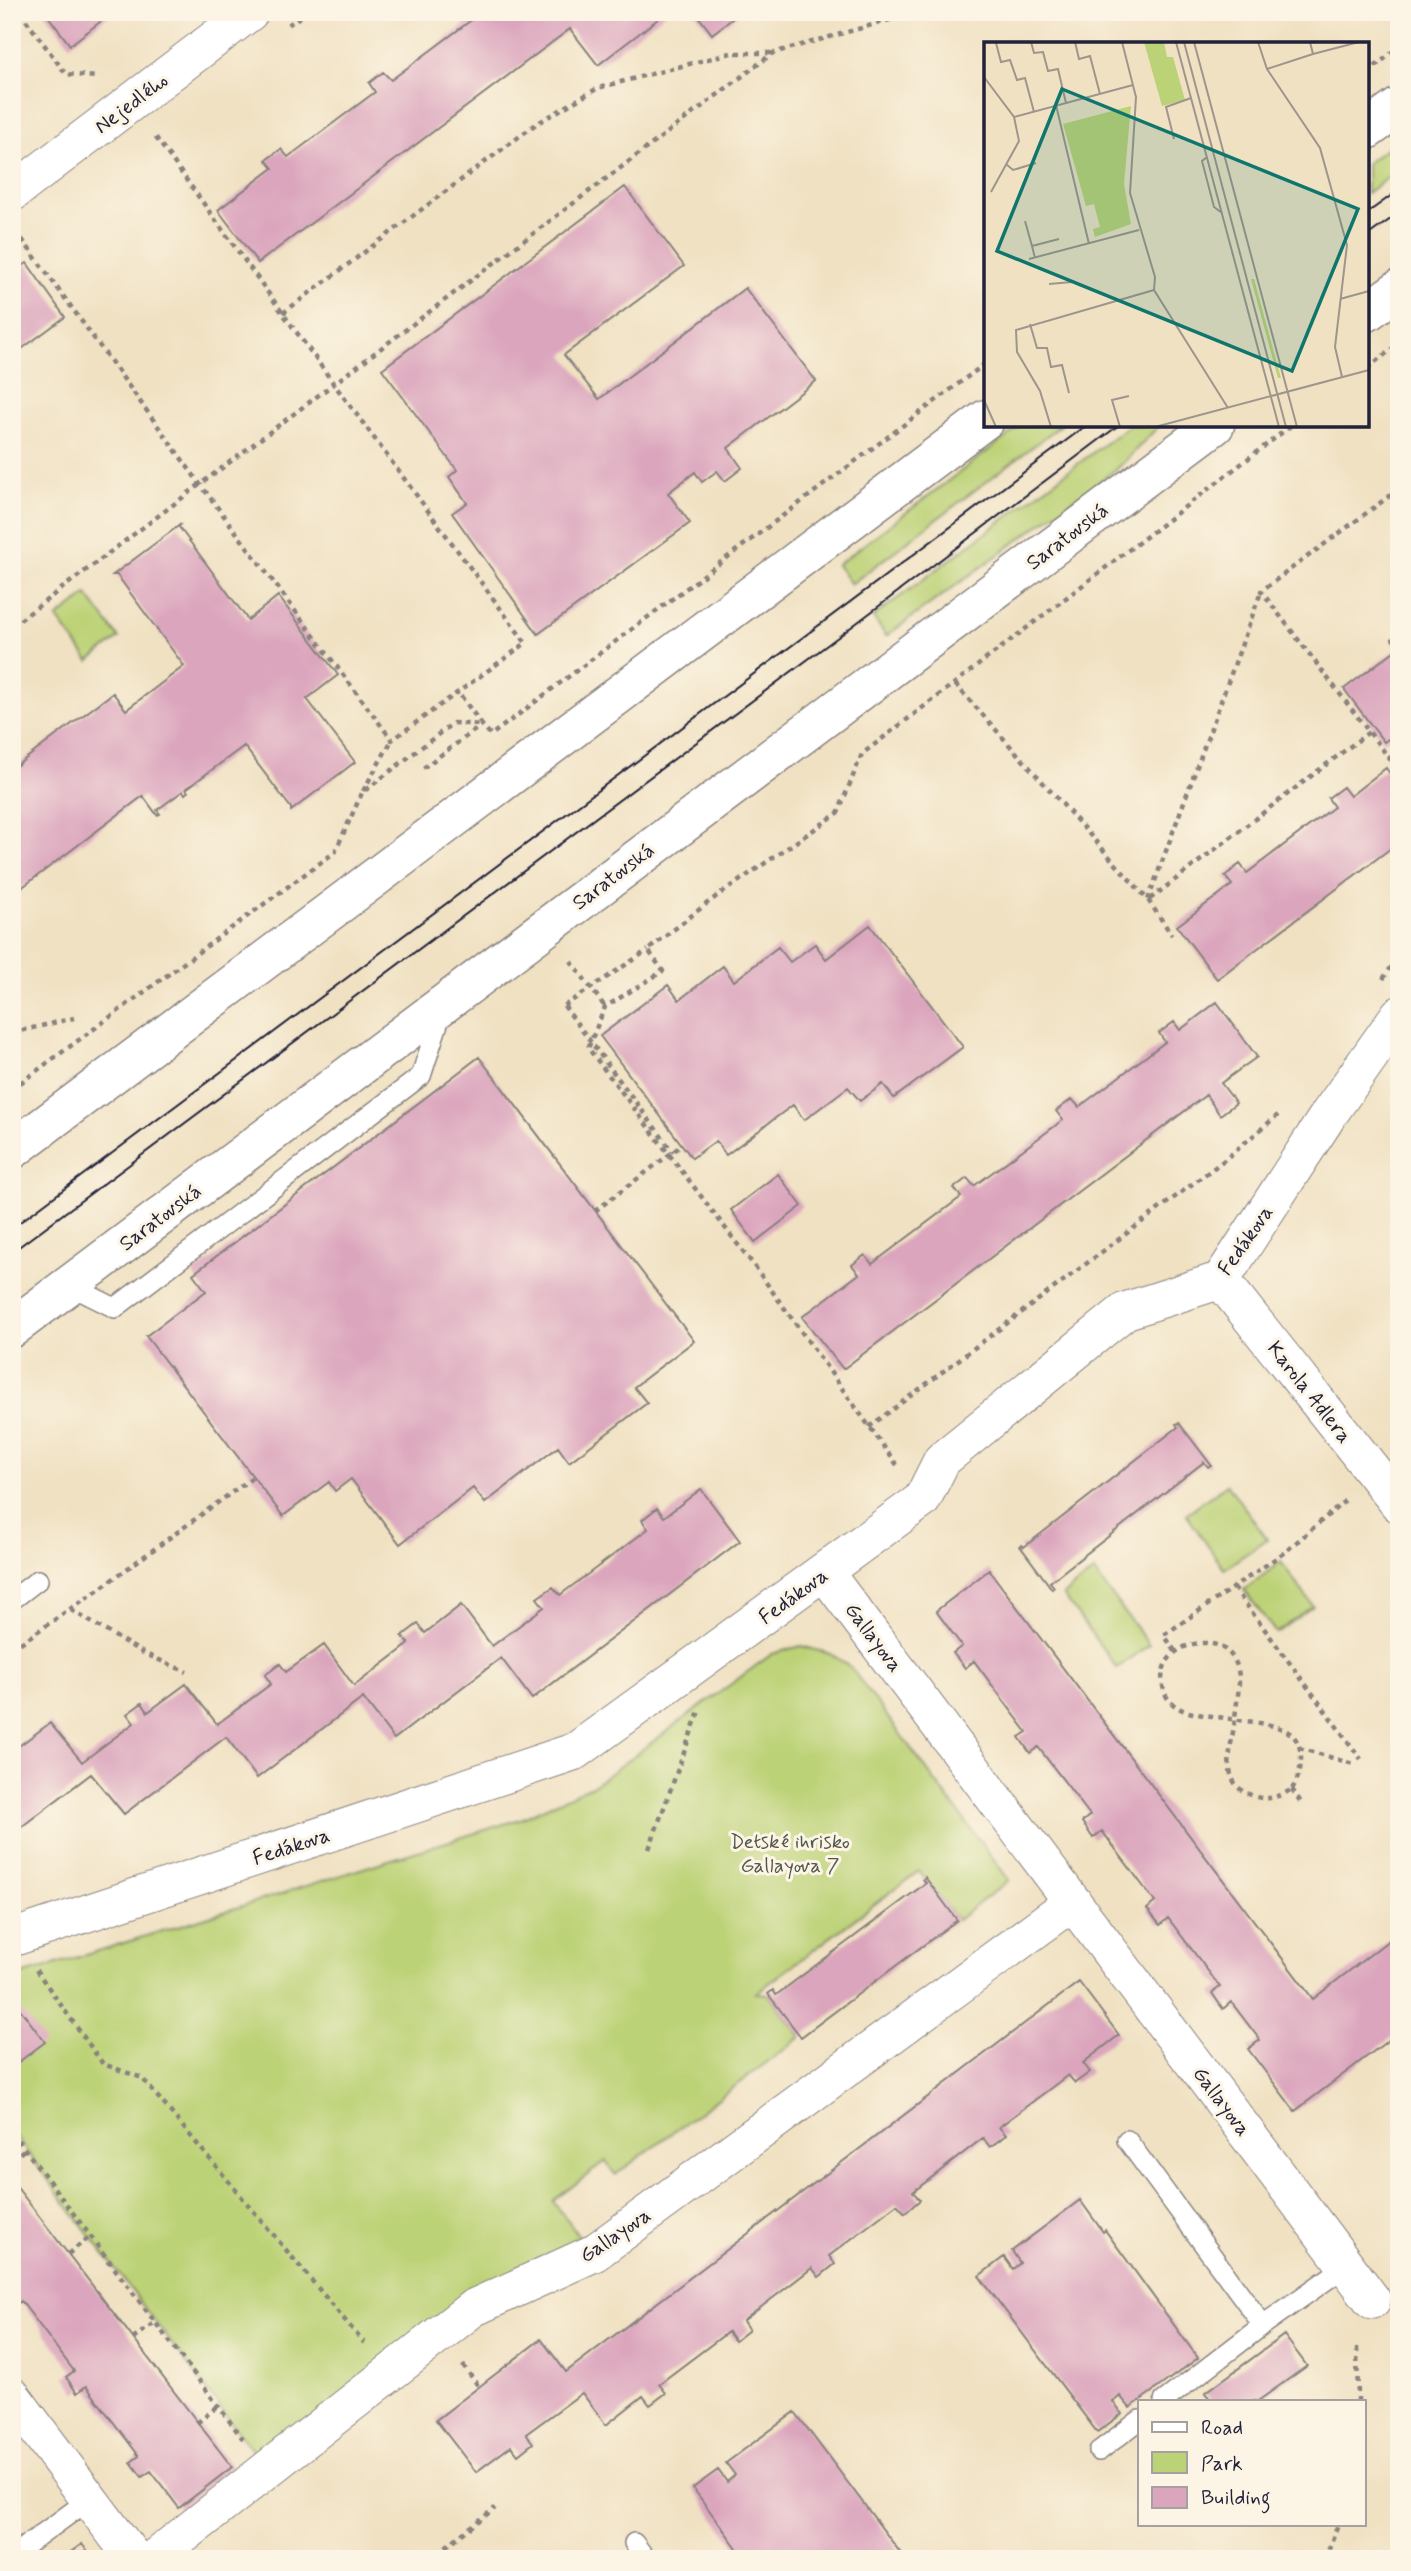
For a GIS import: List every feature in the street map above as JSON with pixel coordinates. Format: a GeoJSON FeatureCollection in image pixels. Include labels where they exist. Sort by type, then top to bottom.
{"type":"FeatureCollection","features":[{"type":"Feature","properties":{"kind":"main road"},"geometry":{"type":"LineString","coordinates":[[1369,129],[1399,107]]}},
{"type":"Feature","properties":{"kind":"main road"},"geometry":{"type":"LineString","coordinates":[[1369,311],[1399,289]]}},
{"type":"Feature","properties":{"kind":"main road"},"geometry":{"type":"LineString","coordinates":[[12,1150],[984,421]]}},
{"type":"Feature","properties":{"kind":"main road","name":"Saratovská"},"geometry":{"type":"LineString","coordinates":[[12,1328],[1211,427]]}},
{"type":"Feature","properties":{"kind":"street","name":"Nejedlého"},"geometry":{"type":"LineString","coordinates":[[18,209],[131,103],[250,12]]}},
{"type":"Feature","properties":{"kind":"street","name":"Fedákova"},"geometry":{"type":"LineString","coordinates":[[12,1938],[576,1751],[825,1573],[922,1500],[942,1460],[1125,1311],[1222,1280],[1329,1114],[1388,1002]]}},
{"type":"Feature","properties":{"kind":"street","name":"Karola Adlera"},"geometry":{"type":"LineString","coordinates":[[1222,1280],[1399,1504]]}},
{"type":"Feature","properties":{"kind":"street","name":"Gallayova"},"geometry":{"type":"LineString","coordinates":[[825,1573],[1372,2300]]}},
{"type":"Feature","properties":{"kind":"street","name":"Gallayova"},"geometry":{"type":"LineString","coordinates":[[153,2559],[473,2308],[594,2253],[1073,1902]]}},
{"type":"Feature","properties":{"kind":"street"},"geometry":{"type":"LineString","coordinates":[[12,2396],[134,2559]]}},
{"type":"Feature","properties":{"kind":"lane"},"geometry":{"type":"LineString","coordinates":[[12,1600],[38,1580]]}},
{"type":"Feature","properties":{"kind":"lane"},"geometry":{"type":"LineString","coordinates":[[1127,2140],[1263,2325]]}},
{"type":"Feature","properties":{"kind":"lane"},"geometry":{"type":"LineString","coordinates":[[1165,2400],[1346,2266]]}},
{"type":"Feature","properties":{"kind":"lane"},"geometry":{"type":"LineString","coordinates":[[1099,2451],[1138,2422]]}},
{"type":"Feature","properties":{"kind":"lane"},"geometry":{"type":"LineString","coordinates":[[12,2556],[90,2499]]}},
{"type":"Feature","properties":{"kind":"lane"},"geometry":{"type":"LineString","coordinates":[[634,2543],[646,2559]]}},
{"type":"Feature","properties":{"kind":"path"},"geometry":{"type":"LineString","coordinates":[[12,1089],[335,852],[362,793],[392,740],[526,643],[334,384],[113,78],[66,74],[20,12]]}},
{"type":"Feature","properties":{"kind":"path"},"geometry":{"type":"LineString","coordinates":[[283,313],[536,124],[598,88],[731,53],[774,53],[918,12]]}},
{"type":"Feature","properties":{"kind":"path"},"geometry":{"type":"LineString","coordinates":[[1369,71],[1399,47]]}},
{"type":"Feature","properties":{"kind":"path"},"geometry":{"type":"LineString","coordinates":[[12,626],[774,53]]}},
{"type":"Feature","properties":{"kind":"path"},"geometry":{"type":"LineString","coordinates":[[18,209],[14,232],[392,740]]}},
{"type":"Feature","properties":{"kind":"path"},"geometry":{"type":"LineString","coordinates":[[1369,366],[1399,344]]}},
{"type":"Feature","properties":{"kind":"path"},"geometry":{"type":"LineString","coordinates":[[458,692],[491,735],[984,365]]}},
{"type":"Feature","properties":{"kind":"path"},"geometry":{"type":"LineString","coordinates":[[673,1152],[564,1006],[648,950],[710,901],[838,813],[862,754],[1290,427]]}},
{"type":"Feature","properties":{"kind":"path"},"geometry":{"type":"LineString","coordinates":[[1148,900],[1261,592],[1399,489]]}},
{"type":"Feature","properties":{"kind":"path"},"geometry":{"type":"LineString","coordinates":[[1261,592],[1399,771]]}},
{"type":"Feature","properties":{"kind":"path"},"geometry":{"type":"LineString","coordinates":[[955,684],[1148,900],[1172,935]]}},
{"type":"Feature","properties":{"kind":"path"},"geometry":{"type":"LineString","coordinates":[[362,793],[453,723],[482,725]]}},
{"type":"Feature","properties":{"kind":"path"},"geometry":{"type":"LineString","coordinates":[[424,768],[482,725]]}},
{"type":"Feature","properties":{"kind":"path"},"geometry":{"type":"LineString","coordinates":[[1148,900],[1369,732]]}},
{"type":"Feature","properties":{"kind":"path"},"geometry":{"type":"LineString","coordinates":[[648,950],[663,971],[605,1007],[588,1048],[752,1263],[901,1471]]}},
{"type":"Feature","properties":{"kind":"path"},"geometry":{"type":"LineString","coordinates":[[1388,1002],[1399,957]]}},
{"type":"Feature","properties":{"kind":"path"},"geometry":{"type":"LineString","coordinates":[[571,961],[605,1007]]}},
{"type":"Feature","properties":{"kind":"path"},"geometry":{"type":"LineString","coordinates":[[12,1033],[74,1018]]}},
{"type":"Feature","properties":{"kind":"path"},"geometry":{"type":"LineString","coordinates":[[869,1427],[1223,1161],[1282,1112]]}},
{"type":"Feature","properties":{"kind":"path"},"geometry":{"type":"LineString","coordinates":[[595,1211],[682,1145]]}},
{"type":"Feature","properties":{"kind":"path"},"geometry":{"type":"LineString","coordinates":[[12,1649],[71,1610],[253,1477]]}},
{"type":"Feature","properties":{"kind":"path"},"geometry":{"type":"LineString","coordinates":[[1175,1651],[1164,1635],[1286,1552],[1350,1495]]}},
{"type":"Feature","properties":{"kind":"path"},"geometry":{"type":"LineString","coordinates":[[1234,1588],[1361,1759]]}},
{"type":"Feature","properties":{"kind":"path"},"geometry":{"type":"LineString","coordinates":[[71,1610],[143,1653],[187,1672]]}},
{"type":"Feature","properties":{"kind":"path"},"geometry":{"type":"LineString","coordinates":[[1235,1719],[1179,1709],[1166,1698],[1162,1682],[1165,1663],[1175,1651],[1208,1642],[1224,1648],[1236,1665],[1238,1683],[1235,1719],[1229,1768],[1234,1784],[1242,1793],[1262,1799],[1284,1794],[1298,1780],[1302,1761],[1297,1742],[1285,1729],[1235,1719]]}},
{"type":"Feature","properties":{"kind":"path"},"geometry":{"type":"LineString","coordinates":[[649,1849],[700,1709]]}},
{"type":"Feature","properties":{"kind":"path"},"geometry":{"type":"LineString","coordinates":[[1299,1748],[1353,1765]]}},
{"type":"Feature","properties":{"kind":"path"},"geometry":{"type":"LineString","coordinates":[[1292,1788],[1302,1804]]}},
{"type":"Feature","properties":{"kind":"path"},"geometry":{"type":"LineString","coordinates":[[24,1974],[37,1970],[103,2064],[142,2078],[370,2351]]}},
{"type":"Feature","properties":{"kind":"path"},"geometry":{"type":"LineString","coordinates":[[12,2132],[249,2447]]}},
{"type":"Feature","properties":{"kind":"path"},"geometry":{"type":"LineString","coordinates":[[12,2160],[25,2149]]}},
{"type":"Feature","properties":{"kind":"path"},"geometry":{"type":"LineString","coordinates":[[68,2254],[90,2236]]}},
{"type":"Feature","properties":{"kind":"path"},"geometry":{"type":"LineString","coordinates":[[133,2339],[155,2322]]}},
{"type":"Feature","properties":{"kind":"path"},"geometry":{"type":"LineString","coordinates":[[1357,2348],[1358,2400]]}},
{"type":"Feature","properties":{"kind":"path"},"geometry":{"type":"LineString","coordinates":[[197,2423],[218,2406]]}},
{"type":"Feature","properties":{"kind":"path"},"geometry":{"type":"LineString","coordinates":[[430,2559],[495,2508]]}},
{"type":"Feature","properties":{"kind":"path"},"geometry":{"type":"LineString","coordinates":[[1325,2559],[1337,2526]]}},
{"type":"Feature","properties":{"kind":"green space"},"geometry":{"type":"Polygon","coordinates":[[[1399,139],[1399,169],[1369,192],[1369,162],[1399,139]]]}},
{"type":"Feature","properties":{"kind":"green space"},"geometry":{"type":"Polygon","coordinates":[[[1019,427],[1058,427],[851,584],[837,565],[1019,427]]]}},
{"type":"Feature","properties":{"kind":"green space"},"geometry":{"type":"Polygon","coordinates":[[[1127,427],[1158,427],[1119,467],[886,636],[873,617],[1127,427]]]}},
{"type":"Feature","properties":{"kind":"green space"},"geometry":{"type":"Polygon","coordinates":[[[87,595],[119,638],[89,661],[57,618],[87,595]]]}},
{"type":"Feature","properties":{"kind":"green space"},"geometry":{"type":"Polygon","coordinates":[[[1227,1484],[1267,1539],[1224,1569],[1186,1514],[1227,1484]]]}},
{"type":"Feature","properties":{"kind":"green space"},"geometry":{"type":"Polygon","coordinates":[[[1281,1562],[1313,1606],[1276,1633],[1244,1590],[1281,1562]]]}},
{"type":"Feature","properties":{"kind":"green space"},"geometry":{"type":"Polygon","coordinates":[[[1094,1572],[1149,1645],[1117,1668],[1063,1595],[1094,1572]]]}},
{"type":"Feature","properties":{"kind":"green space","name":"Detské ihrisko Gallayova 7"},"geometry":{"type":"Polygon","coordinates":[[[801,1646],[831,1654],[851,1668],[1009,1880],[957,1920],[919,1871],[756,1993],[768,1994],[801,2037],[615,2175],[606,2161],[553,2201],[581,2239],[257,2457],[12,2132],[12,1978],[523,1818],[594,1785],[772,1654],[801,1646]]]}},
{"type":"Feature","properties":{"kind":"building"},"geometry":{"type":"Polygon","coordinates":[[[45,12],[113,12],[70,45],[45,12]]]}},
{"type":"Feature","properties":{"kind":"building"},"geometry":{"type":"Polygon","coordinates":[[[476,12],[667,12],[598,65],[570,29],[258,263],[218,210],[273,168],[266,160],[281,149],[288,157],[375,92],[369,83],[383,72],[391,80],[478,15],[476,12]]]}},
{"type":"Feature","properties":{"kind":"building"},"geometry":{"type":"Polygon","coordinates":[[[695,12],[741,12],[712,34],[695,12]]]}},
{"type":"Feature","properties":{"kind":"building"},"geometry":{"type":"Polygon","coordinates":[[[625,187],[684,266],[564,355],[599,399],[745,288],[816,381],[728,448],[742,468],[725,481],[717,471],[702,482],[695,472],[668,493],[690,523],[538,634],[452,513],[467,503],[449,477],[457,470],[382,369],[625,187]]]}},
{"type":"Feature","properties":{"kind":"building"},"geometry":{"type":"Polygon","coordinates":[[[27,263],[65,317],[12,356],[12,273],[27,263]]]}},
{"type":"Feature","properties":{"kind":"building"},"geometry":{"type":"Polygon","coordinates":[[[181,524],[179,527],[248,620],[278,596],[338,675],[307,699],[355,762],[291,811],[244,746],[186,789],[188,792],[185,794],[183,791],[157,810],[160,814],[157,815],[143,796],[12,895],[12,769],[113,693],[126,710],[184,666],[117,575],[113,575],[181,524]]]}},
{"type":"Feature","properties":{"kind":"building"},"geometry":{"type":"Polygon","coordinates":[[[1399,634],[1399,731],[1384,742],[1344,689],[1398,648],[1392,639],[1399,634]]]}},
{"type":"Feature","properties":{"kind":"building"},"geometry":{"type":"Polygon","coordinates":[[[1386,768],[1399,786],[1399,842],[1217,979],[1177,926],[1232,885],[1225,876],[1240,864],[1247,873],[1334,807],[1328,798],[1343,787],[1350,796],[1386,768]]]}},
{"type":"Feature","properties":{"kind":"building"},"geometry":{"type":"Polygon","coordinates":[[[870,925],[963,1047],[894,1098],[883,1084],[860,1101],[848,1087],[804,1120],[793,1105],[726,1155],[716,1141],[692,1158],[600,1036],[668,985],[679,1000],[723,966],[734,981],[778,947],[790,962],[815,944],[826,959],[870,925]]]}},
{"type":"Feature","properties":{"kind":"building"},"geometry":{"type":"Polygon","coordinates":[[[1217,1002],[1257,1057],[1221,1083],[1236,1103],[1220,1115],[1206,1095],[843,1369],[802,1317],[859,1274],[852,1265],[865,1255],[872,1264],[961,1197],[954,1188],[967,1178],[974,1186],[1063,1120],[1056,1111],[1072,1099],[1079,1107],[1165,1042],[1159,1033],[1174,1022],[1180,1030],[1217,1002]]]}},
{"type":"Feature","properties":{"kind":"building"},"geometry":{"type":"Polygon","coordinates":[[[479,1057],[694,1341],[634,1387],[647,1403],[569,1462],[558,1447],[485,1503],[473,1488],[400,1544],[351,1479],[335,1491],[329,1482],[283,1516],[146,1336],[206,1291],[193,1274],[479,1057]]]}},
{"type":"Feature","properties":{"kind":"building"},"geometry":{"type":"Polygon","coordinates":[[[778,1174],[802,1206],[755,1242],[731,1210],[778,1174]]]}},
{"type":"Feature","properties":{"kind":"building"},"geometry":{"type":"Polygon","coordinates":[[[1179,1423],[1211,1465],[1208,1467],[1204,1462],[1050,1582],[1054,1587],[1052,1589],[1020,1546],[1024,1547],[1178,1427],[1176,1424],[1179,1423]]]}},
{"type":"Feature","properties":{"kind":"building"},"geometry":{"type":"Polygon","coordinates":[[[701,1489],[740,1541],[532,1699],[501,1658],[394,1739],[363,1698],[257,1778],[226,1737],[124,1814],[91,1774],[12,1834],[12,1751],[50,1723],[82,1762],[134,1723],[127,1714],[142,1703],[148,1712],[186,1684],[217,1724],[271,1684],[265,1675],[280,1664],[286,1672],[324,1645],[354,1686],[409,1644],[402,1636],[418,1624],[425,1633],[461,1605],[492,1646],[544,1607],[537,1598],[553,1587],[560,1595],[648,1529],[642,1520],[657,1508],[664,1517],[701,1489]]]}},
{"type":"Feature","properties":{"kind":"building"},"geometry":{"type":"Polygon","coordinates":[[[989,1570],[1313,1999],[1398,1933],[1399,2032],[1295,2111],[1248,2049],[1260,2040],[1231,2002],[1223,2009],[1212,1993],[1220,1987],[1168,1918],[1160,1925],[1147,1909],[1155,1902],[1102,1831],[1093,1838],[1082,1822],[1090,1815],[1038,1747],[1030,1753],[1019,1737],[1027,1732],[974,1661],[965,1668],[953,1653],[962,1646],[936,1611],[989,1570]]]}},
{"type":"Feature","properties":{"kind":"building"},"geometry":{"type":"Polygon","coordinates":[[[925,1877],[957,1920],[801,2037],[768,1994],[773,1990],[776,1995],[926,1883],[923,1879],[925,1877]]]}},
{"type":"Feature","properties":{"kind":"building"},"geometry":{"type":"Polygon","coordinates":[[[1079,1982],[1119,2035],[1083,2063],[1090,2072],[1075,2083],[1068,2075],[999,2127],[1006,2135],[990,2147],[983,2138],[913,2192],[920,2200],[905,2213],[897,2204],[829,2256],[835,2264],[819,2277],[812,2268],[743,2321],[749,2330],[735,2341],[728,2332],[659,2384],[666,2393],[650,2405],[643,2396],[606,2425],[582,2393],[526,2434],[533,2443],[518,2455],[511,2446],[476,2472],[436,2420],[541,2339],[566,2372],[1079,1982]]]}},
{"type":"Feature","properties":{"kind":"building"},"geometry":{"type":"Polygon","coordinates":[[[17,2005],[45,2042],[12,2067],[12,2008],[17,2005]]]}},
{"type":"Feature","properties":{"kind":"building"},"geometry":{"type":"Polygon","coordinates":[[[12,2181],[232,2467],[179,2508],[151,2471],[142,2477],[131,2462],[139,2456],[86,2386],[77,2393],[66,2377],[74,2371],[21,2301],[12,2308],[12,2181]]]}},
{"type":"Feature","properties":{"kind":"building"},"geometry":{"type":"Polygon","coordinates":[[[1080,2200],[1198,2358],[1130,2408],[1120,2396],[1113,2402],[1122,2414],[1097,2432],[979,2276],[1004,2257],[1013,2269],[1020,2263],[1012,2251],[1080,2200]]]}},
{"type":"Feature","properties":{"kind":"building"},"geometry":{"type":"Polygon","coordinates":[[[1284,2335],[1307,2366],[1259,2400],[1211,2400],[1205,2393],[1284,2335]]]}},
{"type":"Feature","properties":{"kind":"building"},"geometry":{"type":"Polygon","coordinates":[[[795,2412],[905,2559],[745,2559],[693,2488],[718,2470],[727,2482],[735,2475],[726,2463],[795,2412]]]}},
{"type":"Feature","properties":{"kind":"building"},"geometry":{"type":"Polygon","coordinates":[[[82,2544],[93,2559],[61,2559],[82,2544]]]}},
{"type":"Feature","properties":{"kind":"tram line"},"geometry":{"type":"LineString","coordinates":[[1369,212],[1399,190]]}},
{"type":"Feature","properties":{"kind":"tram line"},"geometry":{"type":"LineString","coordinates":[[1369,235],[1399,213]]}},
{"type":"Feature","properties":{"kind":"tram line"},"geometry":{"type":"LineString","coordinates":[[12,1228],[1084,427]]}},
{"type":"Feature","properties":{"kind":"tram line"},"geometry":{"type":"LineString","coordinates":[[12,1252],[1116,427]]}}]}
